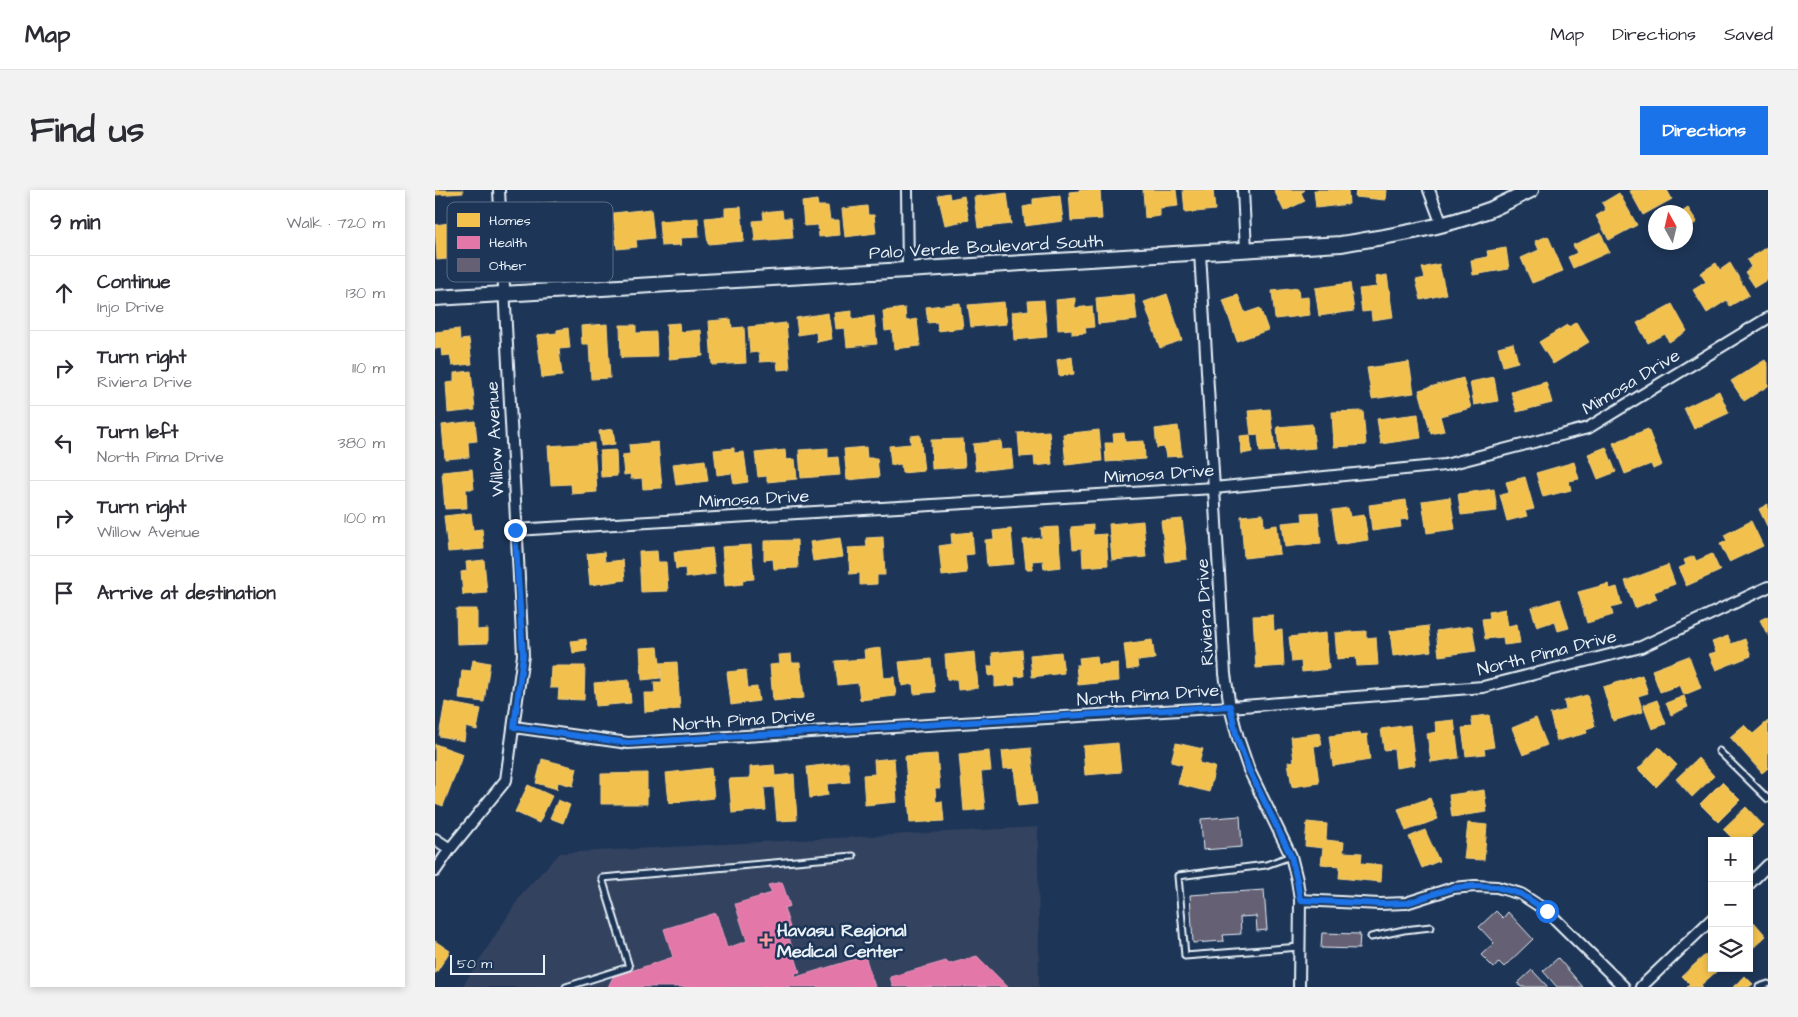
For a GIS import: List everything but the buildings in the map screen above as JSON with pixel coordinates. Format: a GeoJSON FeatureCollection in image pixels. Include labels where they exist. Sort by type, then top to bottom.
{"type":"FeatureCollection","features":[{"type":"Feature","properties":{"kind":"main road","name":"Palo Verde Boulevard South"},"geometry":{"type":"LineString","coordinates":[[435,298],[1341,244],[1395,236],[1442,224],[1489,210],[1531,190]]}},
{"type":"Feature","properties":{"kind":"street"},"geometry":{"type":"LineString","coordinates":[[907,190],[908,270]]}},
{"type":"Feature","properties":{"kind":"street"},"geometry":{"type":"LineString","coordinates":[[1243,190],[1246,250]]}},
{"type":"Feature","properties":{"kind":"street"},"geometry":{"type":"LineString","coordinates":[[1429,190],[1442,224]]}},
{"type":"Feature","properties":{"kind":"street","name":"Riviera Drive"},"geometry":{"type":"LineString","coordinates":[[1200,253],[1225,674],[1237,738],[1249,770],[1291,856],[1297,880],[1300,900],[1299,987]]}},
{"type":"Feature","properties":{"kind":"street","name":"Willow Avenue"},"geometry":{"type":"LineString","coordinates":[[435,871],[506,780],[523,655],[503,282]]}},
{"type":"Feature","properties":{"kind":"street","name":"Mimosa Drive"},"geometry":{"type":"LineString","coordinates":[[515,530],[1214,488],[1445,465],[1588,428],[1768,318]]}},
{"type":"Feature","properties":{"kind":"street","name":"North Pima Drive"},"geometry":{"type":"LineString","coordinates":[[514,727],[628,743],[1230,706],[1483,686],[1641,647],[1768,588]]}},
{"type":"Feature","properties":{"kind":"street"},"geometry":{"type":"LineString","coordinates":[[435,839],[451,849]]}},
{"type":"Feature","properties":{"kind":"street"},"geometry":{"type":"LineString","coordinates":[[1751,882],[1768,865]]}},
{"type":"Feature","properties":{"kind":"street"},"geometry":{"type":"LineString","coordinates":[[1300,900],[1380,904],[1407,903],[1453,888],[1497,887],[1521,894],[1547,911],[1624,987]]}},
{"type":"Feature","properties":{"kind":"street"},"geometry":{"type":"LineString","coordinates":[[1641,987],[1708,923]]}},
{"type":"Feature","properties":{"kind":"lane"},"geometry":{"type":"LineString","coordinates":[[1719,751],[1768,799]]}},
{"type":"Feature","properties":{"kind":"lane"},"geometry":{"type":"LineString","coordinates":[[566,987],[629,966],[602,878],[853,856]]}},
{"type":"Feature","properties":{"kind":"lane"},"geometry":{"type":"LineString","coordinates":[[1291,856],[1266,865],[1178,876],[1185,956],[1300,946]]}},
{"type":"Feature","properties":{"kind":"lane"},"geometry":{"type":"LineString","coordinates":[[1371,937],[1404,930],[1431,928]]}},
{"type":"Feature","properties":{"kind":"lane"},"geometry":{"type":"LineString","coordinates":[[1759,987],[1768,984]]}},
{"type":"Feature","properties":{"kind":"shaded area","name":"Havasu Regional Medical Center"},"geometry":{"type":"Polygon","coordinates":[[[1038,827],[1039,987],[462,987],[523,892],[560,853],[1038,827]]]}},
{"type":"Feature","properties":{"kind":"place","name":"Havasu Regional Medical Center"},"geometry":{"type":"Point","coordinates":[766,940]}},
{"type":"Feature","properties":{"kind":"route"},"geometry":{"type":"LineString","coordinates":[[515,530],[523,655],[514,727],[628,743],[1230,706],[1237,738],[1249,770],[1291,856],[1300,900],[1380,904],[1407,903],[1453,888],[1475,886],[1497,887],[1521,894],[1547,911]]}}]}
